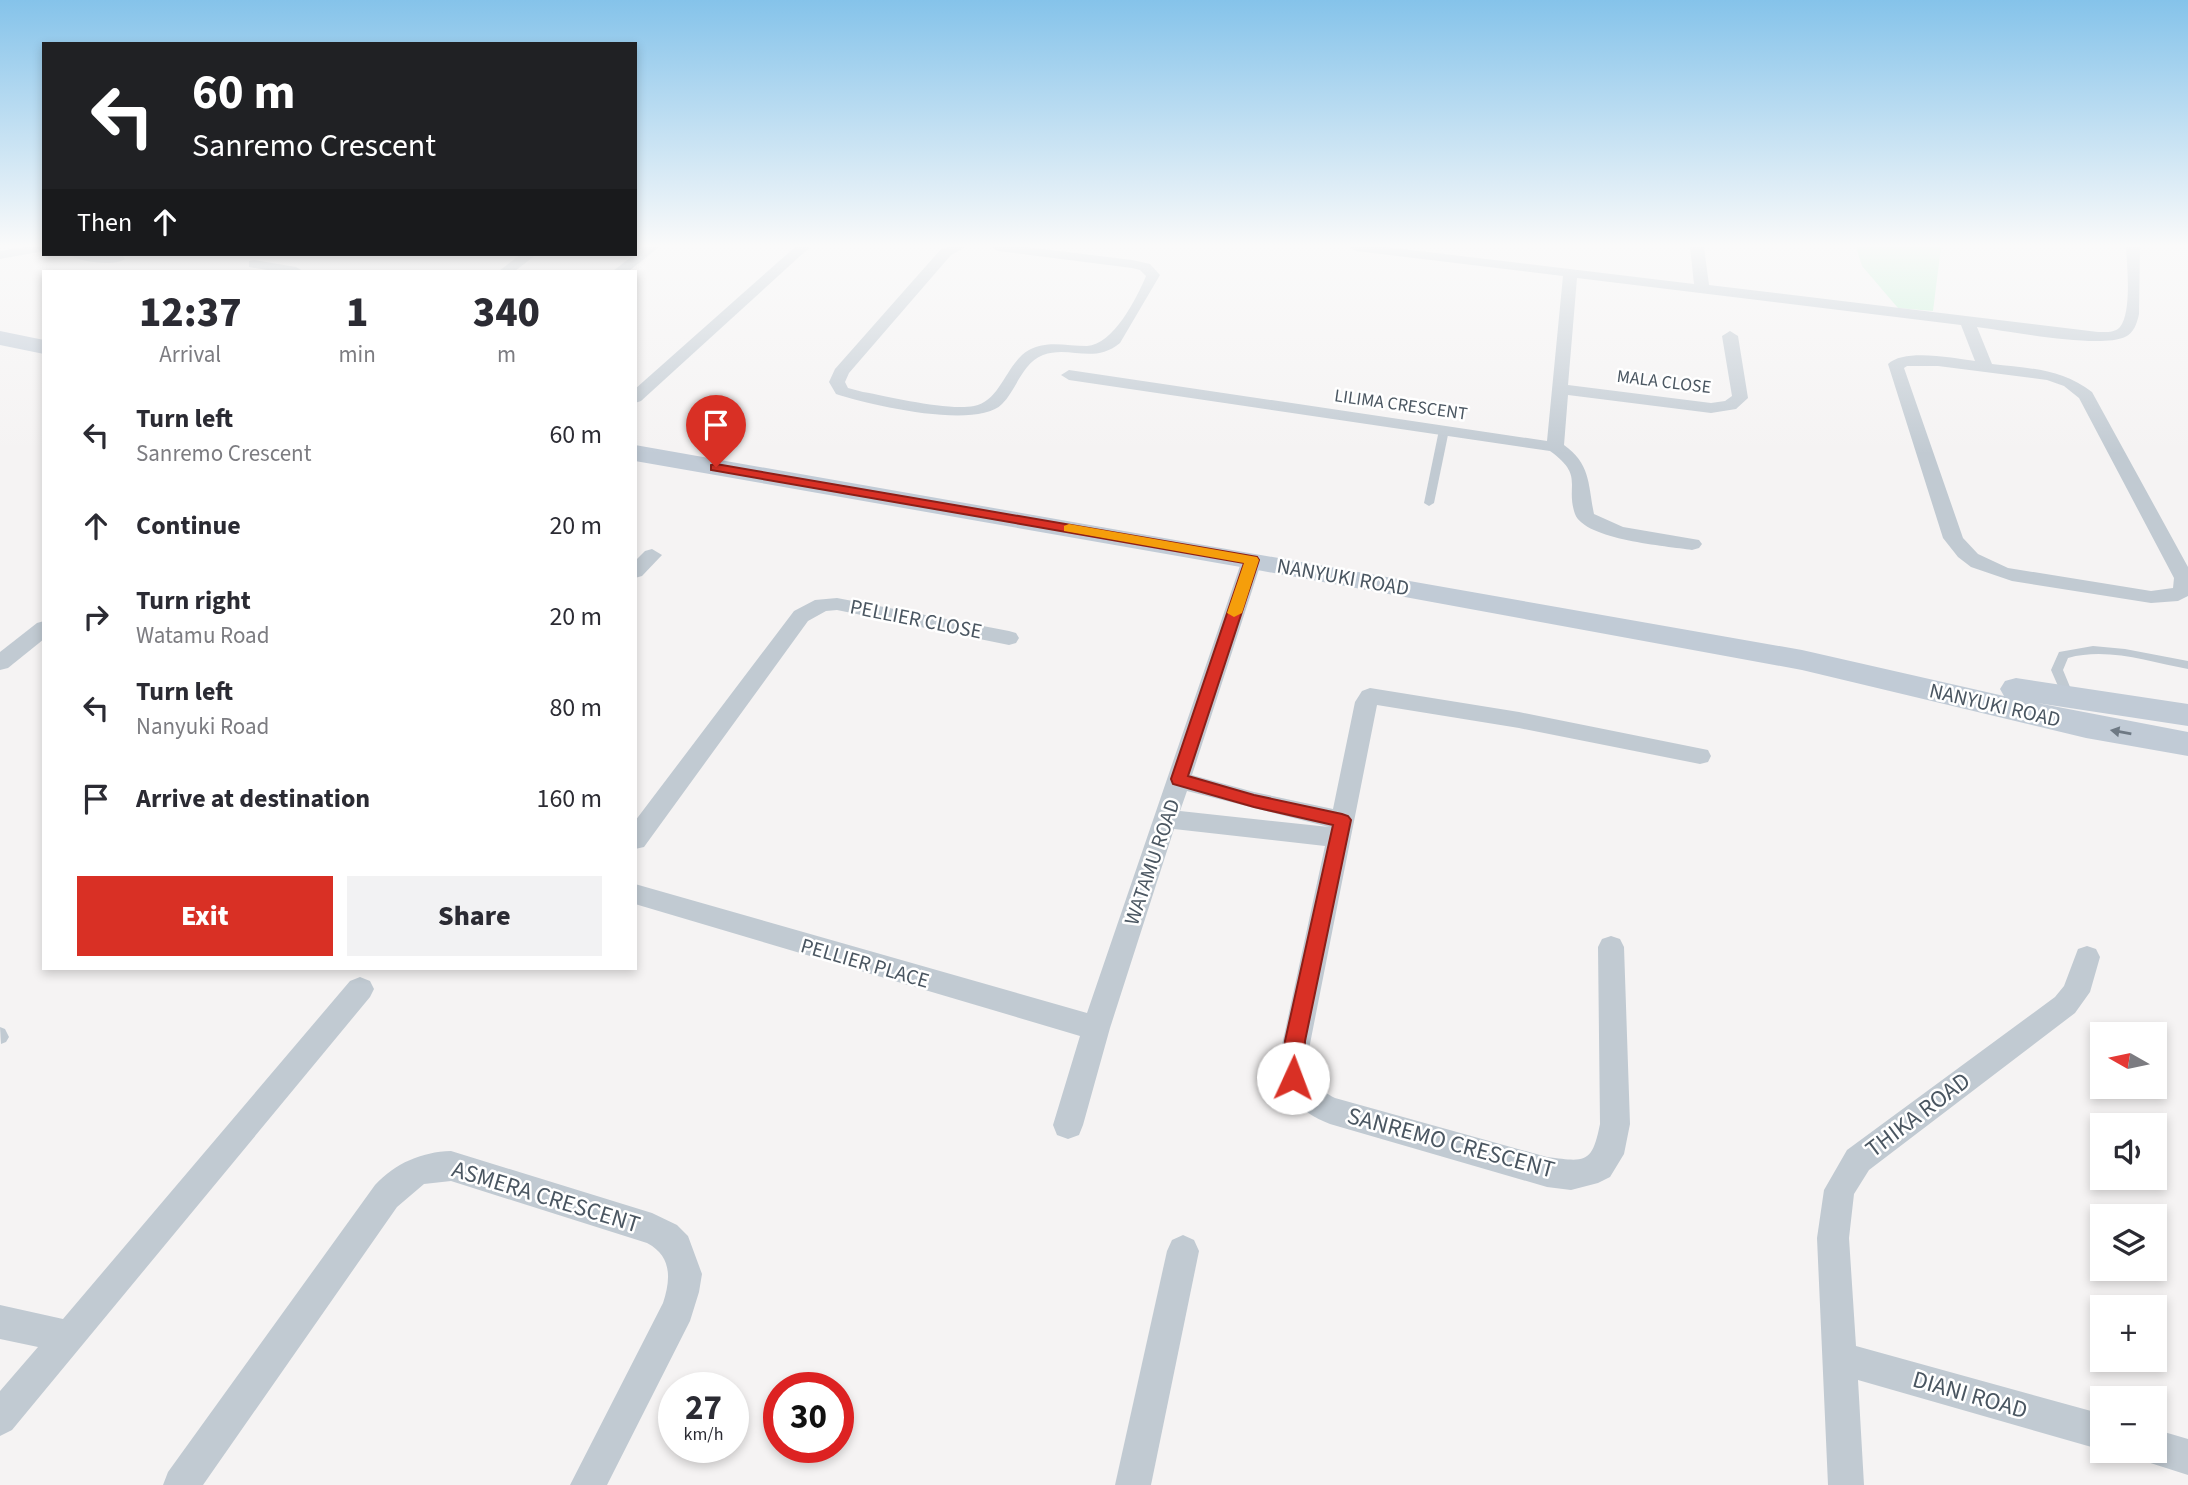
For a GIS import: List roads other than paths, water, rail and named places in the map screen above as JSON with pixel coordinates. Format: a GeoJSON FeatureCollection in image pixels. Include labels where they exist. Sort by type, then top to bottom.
{"type":"FeatureCollection","features":[{"type":"Feature","properties":{"kind":"street"},"geometry":{"type":"LineString","coordinates":[[637,396],[726,316]]}},
{"type":"Feature","properties":{"kind":"street"},"geometry":{"type":"LineString","coordinates":[[890,316],[841,372],[838,382],[842,391],[860,397],[958,412],[981,412],[994,405],[1024,362],[1036,352],[1056,348],[1097,349],[1112,343],[1129,316]]}},
{"type":"Feature","properties":{"kind":"street"},"geometry":{"type":"LineString","coordinates":[[1566,316],[1556,447],[1570,457],[1581,471],[1583,510],[1591,521],[1610,529],[1692,544]]}},
{"type":"Feature","properties":{"kind":"street"},"geometry":{"type":"LineString","coordinates":[[1923,316],[2064,335],[2110,336],[2125,331],[2131,316]]}},
{"type":"Feature","properties":{"kind":"street"},"geometry":{"type":"LineString","coordinates":[[1967,322],[1985,366]]}},
{"type":"Feature","properties":{"kind":"street","name":"MALA CLOSE"},"geometry":{"type":"LineString","coordinates":[[1560,389],[1695,407],[1730,405],[1740,398],[1730,336]]}},
{"type":"Feature","properties":{"kind":"street"},"geometry":{"type":"LineString","coordinates":[[0,338],[42,347]]}},
{"type":"Feature","properties":{"kind":"street"},"geometry":{"type":"LineString","coordinates":[[1917,360],[1985,366],[2049,376],[2070,383],[2086,395],[2183,578],[2183,589],[2178,595],[2151,597],[2012,575],[1979,565],[1960,549],[1953,538],[1896,368],[1900,362],[1917,360]]}},
{"type":"Feature","properties":{"kind":"street","name":"LILIMA CRESCENT"},"geometry":{"type":"LineString","coordinates":[[1069,375],[1556,447]]}},
{"type":"Feature","properties":{"kind":"street","name":"NANYUKI ROAD"},"geometry":{"type":"LineString","coordinates":[[637,453],[1252,560],[1802,660],[2086,726],[2188,744]]}},
{"type":"Feature","properties":{"kind":"street"},"geometry":{"type":"LineString","coordinates":[[637,570],[652,555]]}},
{"type":"Feature","properties":{"kind":"street","name":"WATAMU ROAD"},"geometry":{"type":"LineString","coordinates":[[1068,1125],[1096,1028],[1252,560]]}},
{"type":"Feature","properties":{"kind":"street"},"geometry":{"type":"LineString","coordinates":[[637,837],[801,616],[822,605]]}},
{"type":"Feature","properties":{"kind":"street","name":"PELLIER CLOSE"},"geometry":{"type":"LineString","coordinates":[[822,605],[852,606],[1009,638]]}},
{"type":"Feature","properties":{"kind":"street"},"geometry":{"type":"LineString","coordinates":[[0,663],[35,643]]}},
{"type":"Feature","properties":{"kind":"street","name":"NANYUKI ROAD"},"geometry":{"type":"LineString","coordinates":[[1802,660],[1844,662],[2188,715]]}},
{"type":"Feature","properties":{"kind":"street","name":"SANREMO CRESCENT"},"geometry":{"type":"LineString","coordinates":[[1611,947],[1615,1124],[1609,1154],[1599,1167],[1571,1175],[1547,1172],[1330,1110],[1310,1101],[1299,1090],[1293,1078],[1293,1059],[1366,702],[1370,696],[1519,720],[1700,756]]}},
{"type":"Feature","properties":{"kind":"street"},"geometry":{"type":"LineString","coordinates":[[1179,779],[1341,829]]}},
{"type":"Feature","properties":{"kind":"street"},"geometry":{"type":"LineString","coordinates":[[1166,819],[1253,828],[1341,829]]}},
{"type":"Feature","properties":{"kind":"street","name":"PELLIER PLACE"},"geometry":{"type":"LineString","coordinates":[[637,895],[1096,1028]]}},
{"type":"Feature","properties":{"kind":"street","name":"THIKA ROAD"},"geometry":{"type":"LineString","coordinates":[[1846,1485],[1833,1238],[1839,1190],[1858,1160],[2065,1005],[2076,992],[2087,957]]}},
{"type":"Feature","properties":{"kind":"street"},"geometry":{"type":"LineString","coordinates":[[0,1418],[360,989]]}},
{"type":"Feature","properties":{"kind":"street","name":"ASMERA CRESCENT"},"geometry":{"type":"LineString","coordinates":[[181,1485],[386,1196],[401,1179],[417,1171],[432,1166],[451,1166],[652,1229],[666,1236],[677,1247],[686,1274],[678,1309],[588,1485]]}},
{"type":"Feature","properties":{"kind":"street"},"geometry":{"type":"LineString","coordinates":[[1140,1483],[1183,1251]]}},
{"type":"Feature","properties":{"kind":"street"},"geometry":{"type":"LineString","coordinates":[[0,1322],[69,1337]]}},
{"type":"Feature","properties":{"kind":"street","name":"DIANI ROAD"},"geometry":{"type":"LineString","coordinates":[[1839,1358],[2090,1429]]}},
{"type":"Feature","properties":{"kind":"street"},"geometry":{"type":"LineString","coordinates":[[2167,1451],[2188,1457]]}},
{"type":"Feature","properties":{"kind":"lane"},"geometry":{"type":"LineString","coordinates":[[1429,503],[1444,430]]}},
{"type":"Feature","properties":{"kind":"lane"},"geometry":{"type":"LineString","coordinates":[[2086,726],[2068,697],[2057,670],[2058,661],[2063,655],[2097,650],[2188,666]]}}]}
